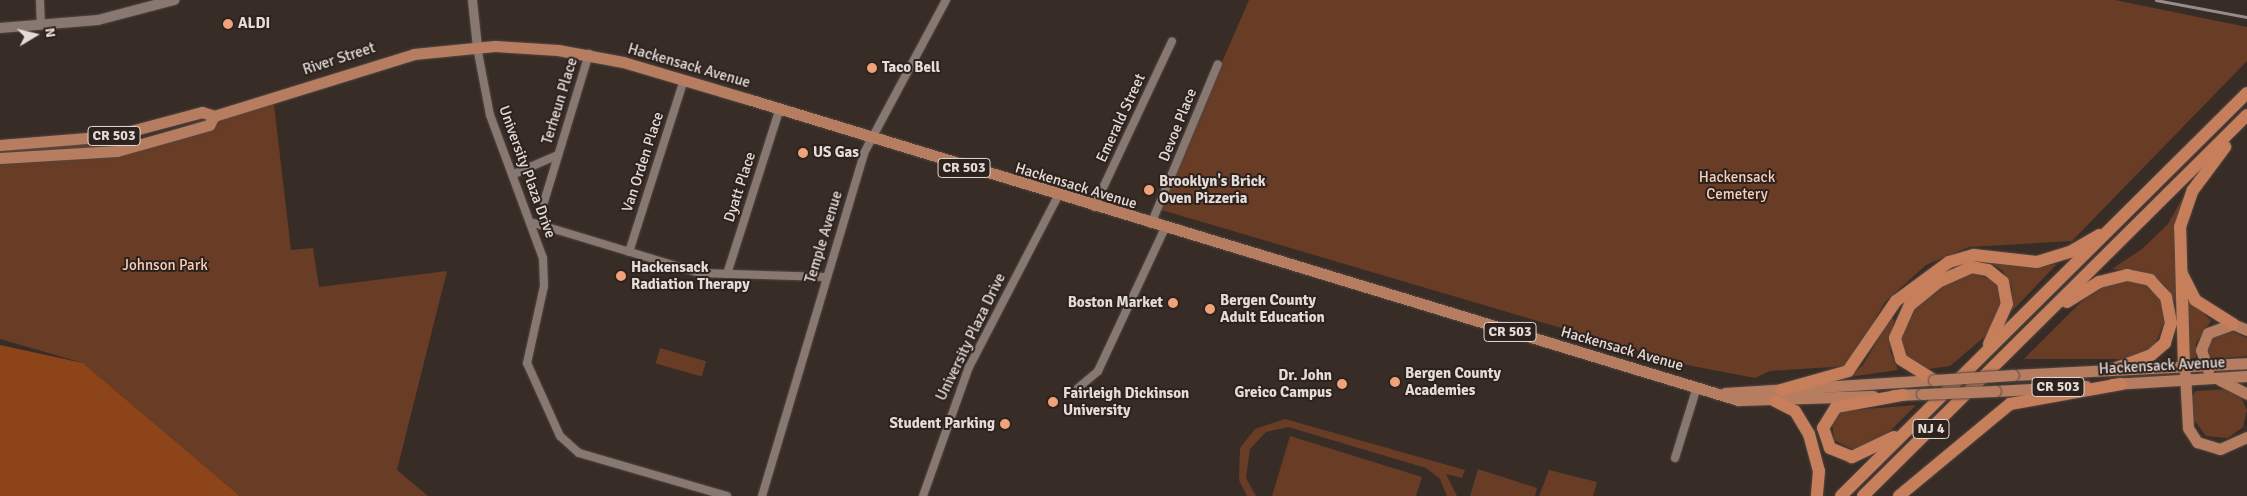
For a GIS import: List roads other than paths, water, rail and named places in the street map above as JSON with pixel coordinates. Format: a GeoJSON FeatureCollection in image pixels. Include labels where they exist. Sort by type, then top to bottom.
{"type":"FeatureCollection","features":[{"type":"Feature","properties":{"kind":"highway","name":"NJ 4"},"geometry":{"type":"LineString","coordinates":[[1841,496],[2247,93]]}},
{"type":"Feature","properties":{"kind":"highway","name":"NJ 4"},"geometry":{"type":"LineString","coordinates":[[1863,496],[2247,116]]}},
{"type":"Feature","properties":{"kind":"highway"},"geometry":{"type":"LineString","coordinates":[[2184,366],[2178,265],[2180,226],[2189,198],[2247,116]]}},
{"type":"Feature","properties":{"kind":"highway"},"geometry":{"type":"LineString","coordinates":[[1781,390],[1848,371],[1896,301],[1949,262],[1974,255],[2028,263],[2045,260],[2115,226]]}},
{"type":"Feature","properties":{"kind":"highway"},"geometry":{"type":"LineString","coordinates":[[2178,265],[2196,300],[2234,324]]}},
{"type":"Feature","properties":{"kind":"highway"},"geometry":{"type":"LineString","coordinates":[[1934,380],[1901,359],[1896,348],[1897,329],[1918,297],[1946,278],[1972,267],[1994,273],[2008,296],[2005,312],[1980,359]]}},
{"type":"Feature","properties":{"kind":"highway"},"geometry":{"type":"LineString","coordinates":[[2050,312],[2098,282],[2119,276],[2136,275],[2156,284],[2166,297],[2172,315],[2165,343],[2151,355],[2111,370]]}},
{"type":"Feature","properties":{"kind":"highway"},"geometry":{"type":"LineString","coordinates":[[1898,496],[2010,404],[2121,384]]}},
{"type":"Feature","properties":{"kind":"highway"},"geometry":{"type":"LineString","coordinates":[[1903,395],[1836,407],[1825,419],[1825,440],[1834,452],[1852,457],[1871,451],[1913,425]]}},
{"type":"Feature","properties":{"kind":"highway"},"geometry":{"type":"LineString","coordinates":[[1775,402],[1795,411],[1809,434],[1819,471],[1817,496]]}},
{"type":"Feature","properties":{"kind":"main road"},"geometry":{"type":"LineString","coordinates":[[0,28],[122,15],[174,0]]}},
{"type":"Feature","properties":{"kind":"main road","name":"Hackensack Avenue"},"geometry":{"type":"LineString","coordinates":[[477,47],[589,54],[684,80],[780,108],[870,139],[1721,393],[1738,400],[1775,402],[2247,376]]}},
{"type":"Feature","properties":{"kind":"main road","name":"River Street"},"geometry":{"type":"LineString","coordinates":[[0,145],[112,136],[202,112],[214,116],[391,58],[477,47]]}},
{"type":"Feature","properties":{"kind":"main road","name":"River Street"},"geometry":{"type":"LineString","coordinates":[[0,158],[117,151],[209,126],[214,116]]}},
{"type":"Feature","properties":{"kind":"main road"},"geometry":{"type":"LineString","coordinates":[[2247,330],[2234,324],[2208,333],[2201,350],[2203,365],[2216,378],[2247,394]]}},
{"type":"Feature","properties":{"kind":"main road","name":"Hackensack Avenue"},"geometry":{"type":"LineString","coordinates":[[1721,393],[2247,363]]}},
{"type":"Feature","properties":{"kind":"main road"},"geometry":{"type":"LineString","coordinates":[[2184,366],[2188,428],[2197,442],[2220,449],[2247,437]]}},
{"type":"Feature","properties":{"kind":"street"},"geometry":{"type":"LineString","coordinates":[[40,0],[41,25]]}},
{"type":"Feature","properties":{"kind":"street","name":"University Plaza Drive"},"geometry":{"type":"LineString","coordinates":[[472,0],[477,47],[490,113],[534,223],[544,275],[527,363],[560,436],[579,453],[727,496]]}},
{"type":"Feature","properties":{"kind":"street","name":"Temple Avenue"},"geometry":{"type":"LineString","coordinates":[[762,496],[826,277],[870,139],[946,0]]}},
{"type":"Feature","properties":{"kind":"street","name":"Emerald Street"},"geometry":{"type":"LineString","coordinates":[[1094,207],[1172,40]]}},
{"type":"Feature","properties":{"kind":"street","name":"Terheun Place"},"geometry":{"type":"LineString","coordinates":[[544,202],[589,54]]}},
{"type":"Feature","properties":{"kind":"street","name":"Devoe Place"},"geometry":{"type":"LineString","coordinates":[[1151,224],[1218,64]]}},
{"type":"Feature","properties":{"kind":"street","name":"Van Orden Place"},"geometry":{"type":"LineString","coordinates":[[629,252],[684,80]]}},
{"type":"Feature","properties":{"kind":"street","name":"Dyatt Place"},"geometry":{"type":"LineString","coordinates":[[727,274],[780,108]]}},
{"type":"Feature","properties":{"kind":"street","name":"Terheun Place"},"geometry":{"type":"LineString","coordinates":[[514,174],[558,155]]}},
{"type":"Feature","properties":{"kind":"street","name":"University Plaza Drive"},"geometry":{"type":"LineString","coordinates":[[923,496],[969,367],[1058,196]]}},
{"type":"Feature","properties":{"kind":"street"},"geometry":{"type":"LineString","coordinates":[[534,223],[700,273],[826,277]]}},
{"type":"Feature","properties":{"kind":"street"},"geometry":{"type":"LineString","coordinates":[[1078,388],[1098,371],[1165,228]]}},
{"type":"Feature","properties":{"kind":"street"},"geometry":{"type":"LineString","coordinates":[[1675,458],[1697,387]]}},
{"type":"Feature","properties":{"kind":"railway"},"geometry":{"type":"LineString","coordinates":[[2156,0],[2247,17]]}},
{"type":"Feature","properties":{"kind":"place","name":"ALDI"},"geometry":{"type":"Point","coordinates":[228,24]}},
{"type":"Feature","properties":{"kind":"place","name":"Taco Bell"},"geometry":{"type":"Point","coordinates":[872,68]}},
{"type":"Feature","properties":{"kind":"place","name":"US Gas"},"geometry":{"type":"Point","coordinates":[803,153]}},
{"type":"Feature","properties":{"kind":"place","name":"Brooklyn's Brick Oven Pizzeria"},"geometry":{"type":"Point","coordinates":[1149,190]}},
{"type":"Feature","properties":{"kind":"place","name":"Hackensack Radiation Therapy"},"geometry":{"type":"Point","coordinates":[621,276]}},
{"type":"Feature","properties":{"kind":"place","name":"Boston Market"},"geometry":{"type":"Point","coordinates":[1173,303]}},
{"type":"Feature","properties":{"kind":"place","name":"Bergen County Adult Education"},"geometry":{"type":"Point","coordinates":[1210,309]}},
{"type":"Feature","properties":{"kind":"place","name":"Bergen County Academies"},"geometry":{"type":"Point","coordinates":[1395,382]}},
{"type":"Feature","properties":{"kind":"place","name":"Dr. John Greico Campus"},"geometry":{"type":"Point","coordinates":[1342,384]}},
{"type":"Feature","properties":{"kind":"place","name":"Fairleigh Dickinson University"},"geometry":{"type":"Point","coordinates":[1053,402]}},
{"type":"Feature","properties":{"kind":"place","name":"Student Parking"},"geometry":{"type":"Point","coordinates":[1005,424]}},
{"type":"Feature","properties":{"kind":"park label","name":"Hackensack Cemetery"},"geometry":{"type":"Point","coordinates":[1737,186]}},
{"type":"Feature","properties":{"kind":"park label","name":"Johnson Park"},"geometry":{"type":"Point","coordinates":[165,266]}}]}
